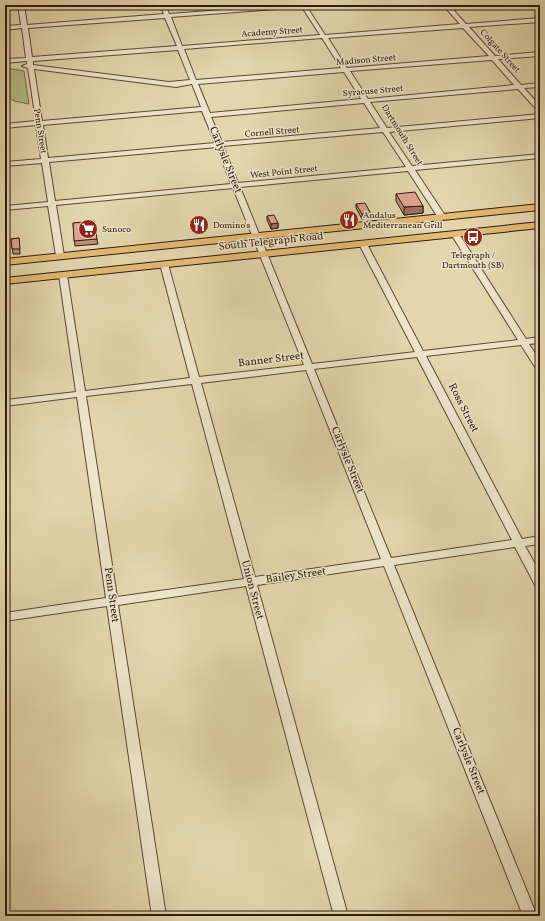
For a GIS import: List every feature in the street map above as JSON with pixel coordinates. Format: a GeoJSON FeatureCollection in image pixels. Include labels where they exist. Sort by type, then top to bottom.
{"type":"FeatureCollection","features":[{"type":"Feature","properties":{"kind":"main road","name":"South Telegraph Road"},"geometry":{"type":"LineString","coordinates":[[5,262],[540,207]]}},
{"type":"Feature","properties":{"kind":"main road"},"geometry":{"type":"LineString","coordinates":[[539,225],[529,222],[524,217],[528,213],[540,211]]}},
{"type":"Feature","properties":{"kind":"main road"},"geometry":{"type":"LineString","coordinates":[[351,245],[374,239],[465,228],[467,221],[456,216]]}},
{"type":"Feature","properties":{"kind":"main road","name":"South Telegraph Road"},"geometry":{"type":"LineString","coordinates":[[5,281],[539,225]]}},
{"type":"Feature","properties":{"kind":"main road"},"geometry":{"type":"LineString","coordinates":[[92,272],[81,268],[79,264],[81,261],[92,257],[172,249],[210,241]]}},
{"type":"Feature","properties":{"kind":"street","name":"Penn Street"},"geometry":{"type":"LineString","coordinates":[[21,5],[53,203],[60,256]]}},
{"type":"Feature","properties":{"kind":"street","name":"Carlysle Street"},"geometry":{"type":"LineString","coordinates":[[163,5],[530,916]]}},
{"type":"Feature","properties":{"kind":"street","name":"Dartmouth Street"},"geometry":{"type":"LineString","coordinates":[[303,5],[387,130],[442,217]]}},
{"type":"Feature","properties":{"kind":"street"},"geometry":{"type":"LineString","coordinates":[[5,28],[312,5]]}},
{"type":"Feature","properties":{"kind":"street","name":"Colgate Street"},"geometry":{"type":"LineString","coordinates":[[446,5],[540,110]]}},
{"type":"Feature","properties":{"kind":"street","name":"Academy Street"},"geometry":{"type":"LineString","coordinates":[[30,63],[180,48],[540,20]]}},
{"type":"Feature","properties":{"kind":"street","name":"Madison Street"},"geometry":{"type":"LineString","coordinates":[[5,62],[30,63],[169,84],[196,86],[540,54]]}},
{"type":"Feature","properties":{"kind":"street","name":"Syracuse Street"},"geometry":{"type":"LineString","coordinates":[[5,126],[367,100],[540,85]]}},
{"type":"Feature","properties":{"kind":"street","name":"Cornell Street"},"geometry":{"type":"LineString","coordinates":[[5,164],[220,146],[540,116]]}},
{"type":"Feature","properties":{"kind":"street","name":"West Point Street"},"geometry":{"type":"LineString","coordinates":[[5,208],[540,156]]}},
{"type":"Feature","properties":{"kind":"street"},"geometry":{"type":"LineString","coordinates":[[455,234],[540,368]]}},
{"type":"Feature","properties":{"kind":"street","name":"Ross Street"},"geometry":{"type":"LineString","coordinates":[[363,244],[540,584]]}},
{"type":"Feature","properties":{"kind":"street","name":"Union Street"},"geometry":{"type":"LineString","coordinates":[[164,264],[341,916]]}},
{"type":"Feature","properties":{"kind":"street","name":"Penn Street"},"geometry":{"type":"LineString","coordinates":[[63,275],[159,916]]}},
{"type":"Feature","properties":{"kind":"street","name":"Banner Street"},"geometry":{"type":"LineString","coordinates":[[5,403],[540,340]]}},
{"type":"Feature","properties":{"kind":"street","name":"Bailey Street"},"geometry":{"type":"LineString","coordinates":[[5,618],[540,540]]}},
{"type":"Feature","properties":{"kind":"green space"},"geometry":{"type":"Polygon","coordinates":[[[5,68],[24,71],[29,104],[14,101],[6,95],[5,68]]]}},
{"type":"Feature","properties":{"kind":"building"},"geometry":{"type":"Polygon","coordinates":[[[415,192],[423,206],[404,207],[396,194],[415,192]]]}},
{"type":"Feature","properties":{"kind":"building"},"geometry":{"type":"Polygon","coordinates":[[[365,203],[371,214],[362,214],[356,204],[365,203]]]}},
{"type":"Feature","properties":{"kind":"building"},"geometry":{"type":"Polygon","coordinates":[[[274,215],[278,223],[271,224],[267,216],[274,215]]]}},
{"type":"Feature","properties":{"kind":"building"},"geometry":{"type":"Polygon","coordinates":[[[94,221],[97,239],[74,241],[73,223],[94,221]]]}},
{"type":"Feature","properties":{"kind":"building"},"geometry":{"type":"Polygon","coordinates":[[[19,238],[20,249],[12,249],[11,239],[19,238]]]}},
{"type":"Feature","properties":{"kind":"place","name":"Andalus Mediterranean Grill"},"geometry":{"type":"Point","coordinates":[349,220]}},
{"type":"Feature","properties":{"kind":"place","name":"Domino's"},"geometry":{"type":"Point","coordinates":[199,225]}},
{"type":"Feature","properties":{"kind":"place","name":"Sunoco"},"geometry":{"type":"Point","coordinates":[88,229]}},
{"type":"Feature","properties":{"kind":"place","name":"Telegraph / Dartmouth (SB)"},"geometry":{"type":"Point","coordinates":[473,237]}}]}
